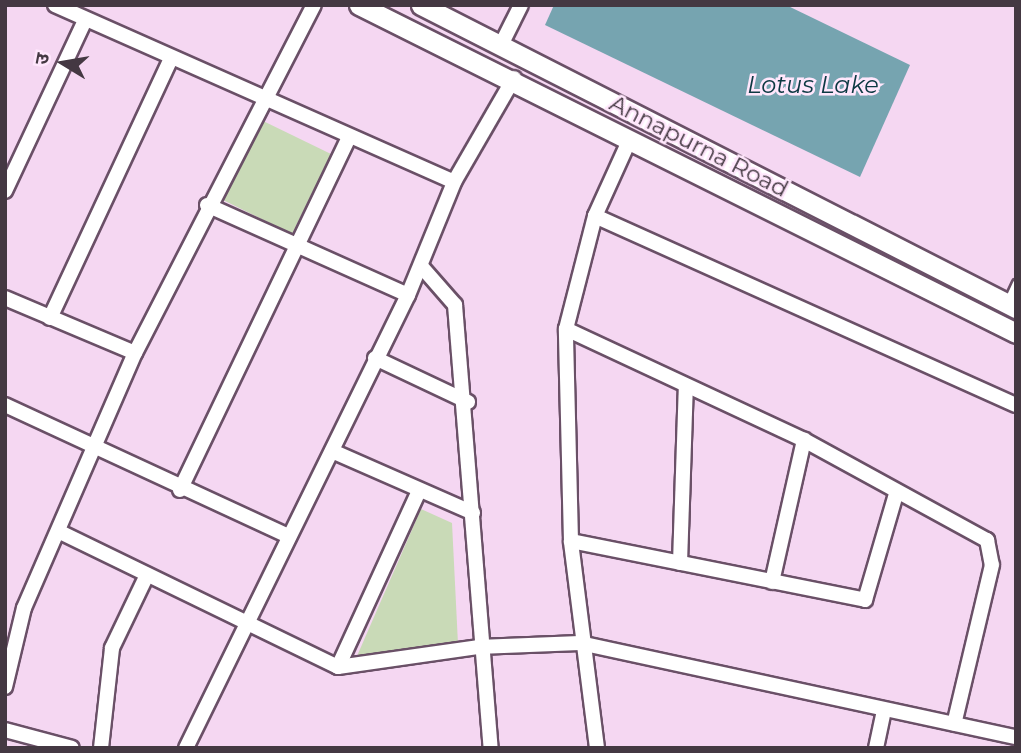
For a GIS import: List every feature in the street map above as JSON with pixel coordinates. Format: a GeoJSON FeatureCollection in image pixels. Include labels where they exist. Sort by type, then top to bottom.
{"type":"FeatureCollection","features":[{"type":"Feature","properties":{"kind":"main road","name":"Annapurna Road"},"geometry":{"type":"LineString","coordinates":[[359,5],[514,78],[1016,333]]}},
{"type":"Feature","properties":{"kind":"main road","name":"Annapurna Road"},"geometry":{"type":"LineString","coordinates":[[421,5],[502,43],[1011,306]]}},
{"type":"Feature","properties":{"kind":"street"},"geometry":{"type":"LineString","coordinates":[[55,5],[454,183]]}},
{"type":"Feature","properties":{"kind":"street"},"geometry":{"type":"LineString","coordinates":[[5,687],[24,608],[97,449],[135,353],[206,205],[314,5]]}},
{"type":"Feature","properties":{"kind":"street"},"geometry":{"type":"LineString","coordinates":[[502,43],[521,5]]}},
{"type":"Feature","properties":{"kind":"street"},"geometry":{"type":"LineString","coordinates":[[5,191],[85,20]]}},
{"type":"Feature","properties":{"kind":"street"},"geometry":{"type":"LineString","coordinates":[[50,318],[171,59]]}},
{"type":"Feature","properties":{"kind":"street"},"geometry":{"type":"LineString","coordinates":[[186,748],[248,628],[289,536],[408,295],[454,183],[514,78]]}},
{"type":"Feature","properties":{"kind":"street"},"geometry":{"type":"LineString","coordinates":[[180,490],[300,246],[348,137]]}},
{"type":"Feature","properties":{"kind":"street"},"geometry":{"type":"LineString","coordinates":[[597,748],[580,643],[571,541],[566,329],[595,216],[630,139]]}},
{"type":"Feature","properties":{"kind":"street"},"geometry":{"type":"LineString","coordinates":[[206,205],[408,295]]}},
{"type":"Feature","properties":{"kind":"street"},"geometry":{"type":"LineString","coordinates":[[595,216],[1016,405]]}},
{"type":"Feature","properties":{"kind":"street"},"geometry":{"type":"LineString","coordinates":[[421,267],[455,304],[468,402],[478,647],[491,748]]}},
{"type":"Feature","properties":{"kind":"street"},"geometry":{"type":"LineString","coordinates":[[5,298],[135,353]]}},
{"type":"Feature","properties":{"kind":"street"},"geometry":{"type":"LineString","coordinates":[[566,329],[804,440],[896,494],[980,534],[990,550],[954,724]]}},
{"type":"Feature","properties":{"kind":"street"},"geometry":{"type":"LineString","coordinates":[[375,358],[468,402]]}},
{"type":"Feature","properties":{"kind":"street"},"geometry":{"type":"LineString","coordinates":[[680,563],[686,386]]}},
{"type":"Feature","properties":{"kind":"street"},"geometry":{"type":"LineString","coordinates":[[5,405],[180,490],[289,536]]}},
{"type":"Feature","properties":{"kind":"street"},"geometry":{"type":"LineString","coordinates":[[772,582],[804,440]]}},
{"type":"Feature","properties":{"kind":"street"},"geometry":{"type":"LineString","coordinates":[[332,451],[473,513]]}},
{"type":"Feature","properties":{"kind":"street"},"geometry":{"type":"LineString","coordinates":[[338,667],[419,491]]}},
{"type":"Feature","properties":{"kind":"street"},"geometry":{"type":"LineString","coordinates":[[571,541],[772,582],[868,598],[896,494]]}},
{"type":"Feature","properties":{"kind":"street"},"geometry":{"type":"LineString","coordinates":[[60,532],[248,628],[338,667],[478,647],[580,643],[1016,737]]}},
{"type":"Feature","properties":{"kind":"street"},"geometry":{"type":"LineString","coordinates":[[101,748],[112,648],[147,575]]}},
{"type":"Feature","properties":{"kind":"street"},"geometry":{"type":"LineString","coordinates":[[876,748],[884,710]]}},
{"type":"Feature","properties":{"kind":"street"},"geometry":{"type":"LineString","coordinates":[[5,730],[72,748]]}},
{"type":"Feature","properties":{"kind":"lane"},"geometry":{"type":"LineString","coordinates":[[1011,306],[1016,283]]}},
{"type":"Feature","properties":{"kind":"shaded area"},"geometry":{"type":"Polygon","coordinates":[[[259,119],[331,154],[292,234],[221,199],[259,119]]]}},
{"type":"Feature","properties":{"kind":"shaded area"},"geometry":{"type":"Polygon","coordinates":[[[421,509],[452,523],[458,644],[357,656],[421,509]]]}},
{"type":"Feature","properties":{"kind":"water","name":"Lotus Lake"},"geometry":{"type":"Polygon","coordinates":[[[554,5],[786,5],[910,65],[860,177],[545,25],[554,5]]]}}]}
